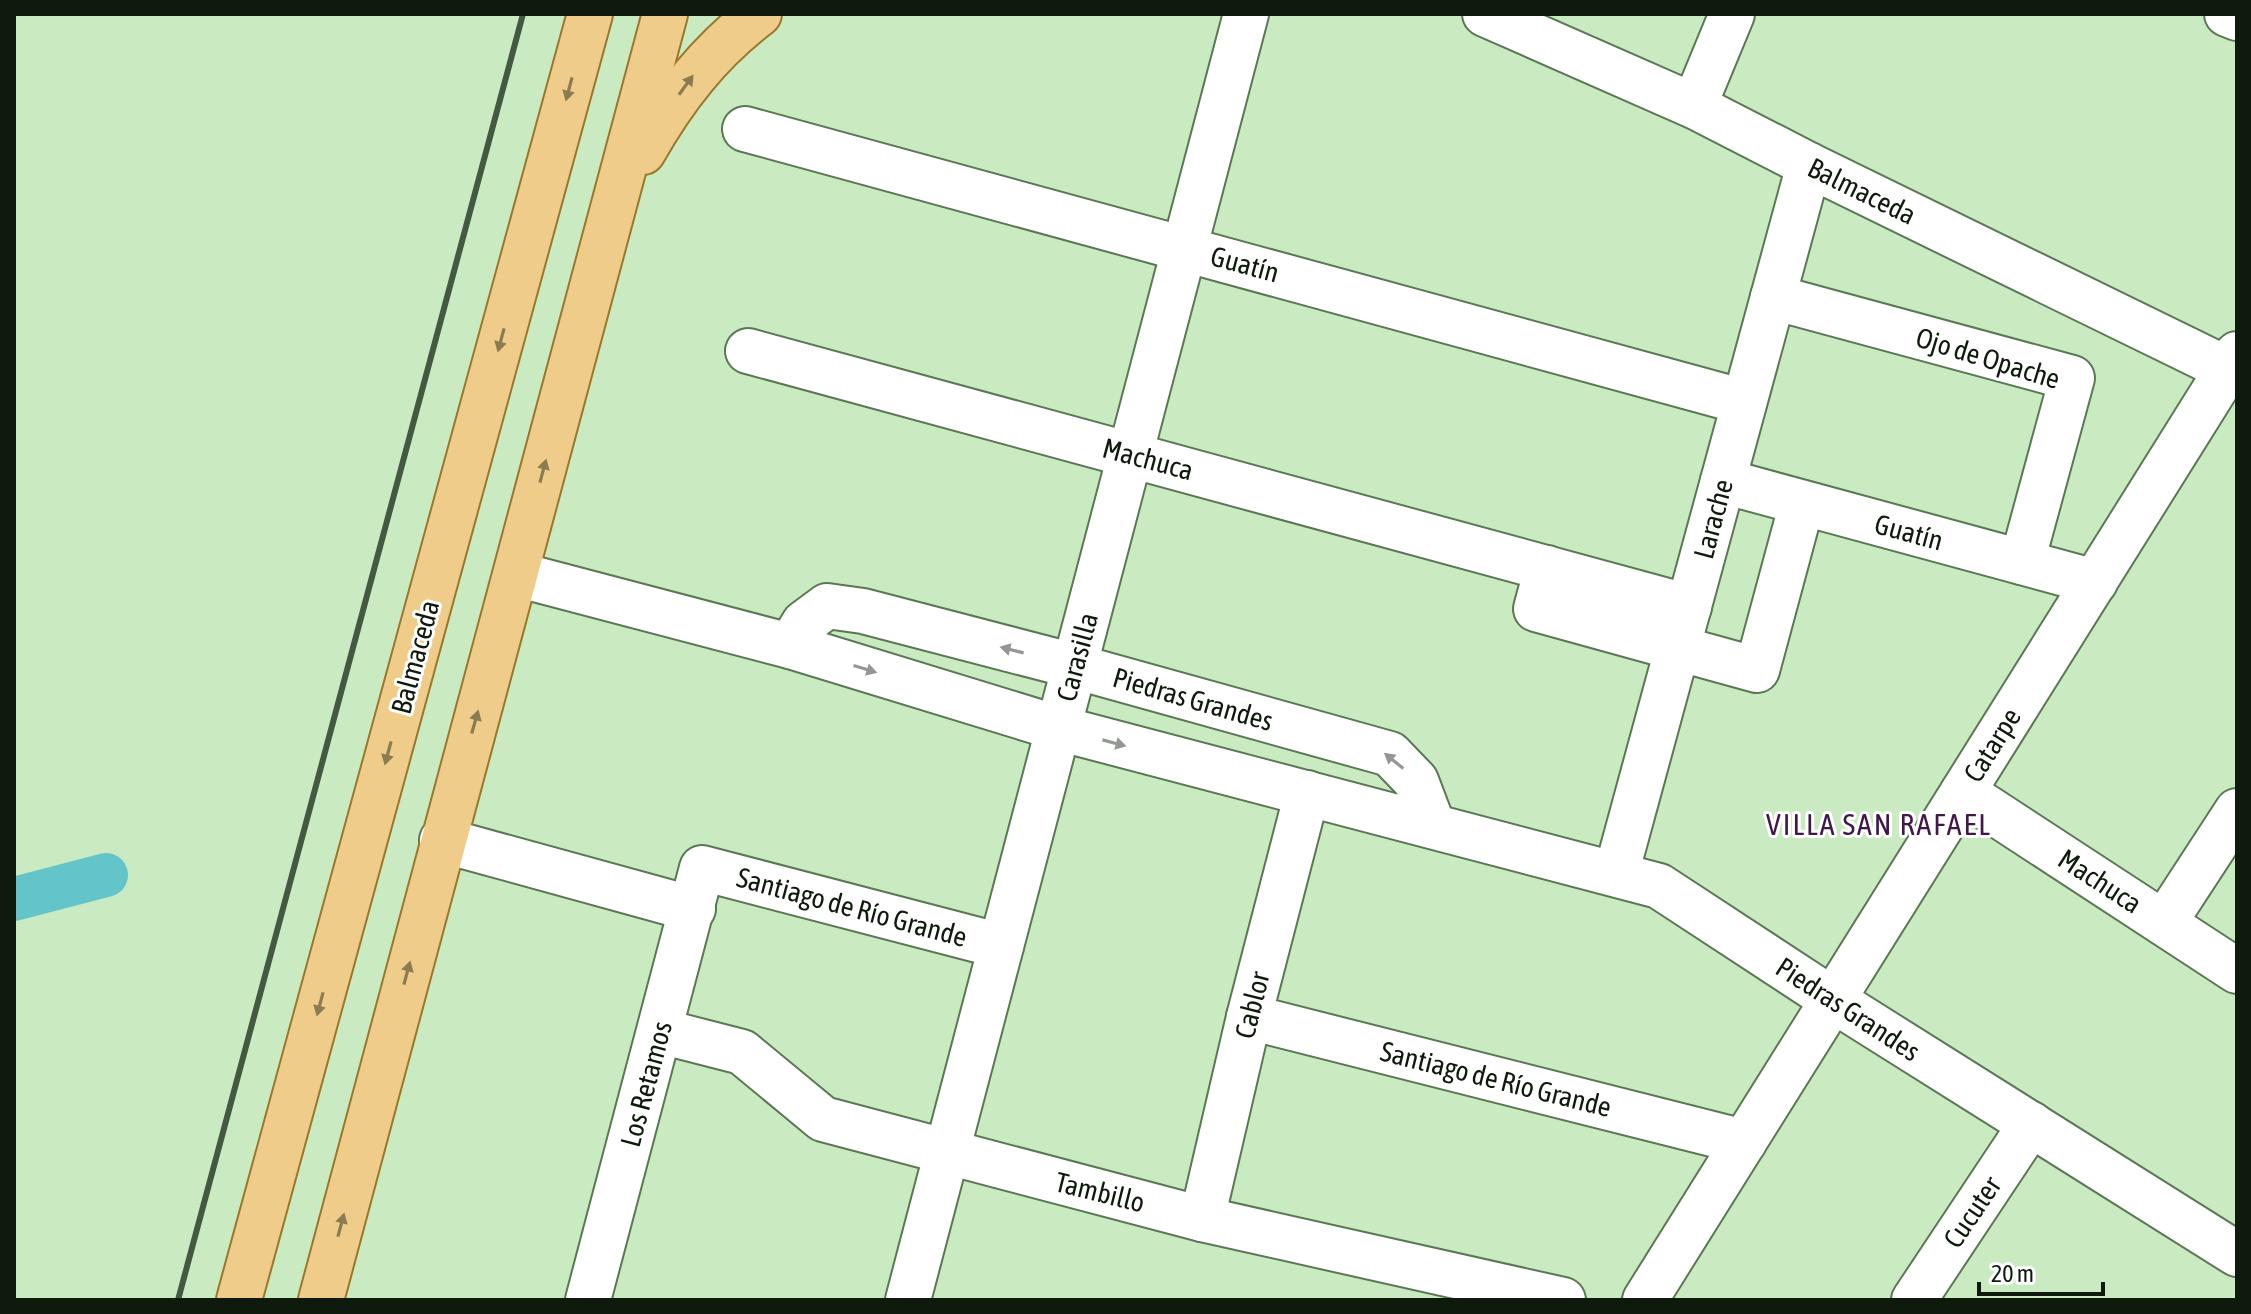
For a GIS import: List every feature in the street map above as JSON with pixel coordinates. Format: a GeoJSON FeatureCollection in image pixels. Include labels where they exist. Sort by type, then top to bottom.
{"type":"FeatureCollection","features":[{"type":"Feature","properties":{"kind":"main road","name":"Balmaceda"},"geometry":{"type":"LineString","coordinates":[[239,1300],[590,14]]}},
{"type":"Feature","properties":{"kind":"main road"},"geometry":{"type":"LineString","coordinates":[[321,1300],[665,14]]}},
{"type":"Feature","properties":{"kind":"main road"},"geometry":{"type":"LineString","coordinates":[[617,199],[662,118],[702,64],[729,37],[759,14]]}},
{"type":"Feature","properties":{"kind":"street","name":"Carasilla"},"geometry":{"type":"LineString","coordinates":[[908,1300],[1246,14]]}},
{"type":"Feature","properties":{"kind":"street","name":"Balmaceda"},"geometry":{"type":"LineString","coordinates":[[1485,14],[1694,106],[1809,165],[2234,365]]}},
{"type":"Feature","properties":{"kind":"street"},"geometry":{"type":"LineString","coordinates":[[1694,106],[1732,14]]}},
{"type":"Feature","properties":{"kind":"street"},"geometry":{"type":"LineString","coordinates":[[2227,14],[2237,18]]}},
{"type":"Feature","properties":{"kind":"street","name":"Guatín"},"geometry":{"type":"LineString","coordinates":[[745,129],[1744,402]]}},
{"type":"Feature","properties":{"kind":"street","name":"Larache"},"geometry":{"type":"LineString","coordinates":[[1616,874],[1809,165]]}},
{"type":"Feature","properties":{"kind":"street","name":"Ojo de Opache"},"geometry":{"type":"LineString","coordinates":[[1773,297],[2072,378],[2022,562]]}},
{"type":"Feature","properties":{"kind":"street","name":"Machuca"},"geometry":{"type":"LineString","coordinates":[[748,351],[1547,568],[1683,627],[1757,670],[1802,503]]}},
{"type":"Feature","properties":{"kind":"street","name":"Catarpe"},"geometry":{"type":"LineString","coordinates":[[1645,1300],[2234,365]]}},
{"type":"Feature","properties":{"kind":"street","name":"Guatín"},"geometry":{"type":"LineString","coordinates":[[1723,481],[2095,582]]}},
{"type":"Feature","properties":{"kind":"street","name":"Piedras Grandes"},"geometry":{"type":"LineString","coordinates":[[516,574],[790,646],[1058,728],[1659,886],[1833,1000],[2237,1254]]}},
{"type":"Feature","properties":{"kind":"street","name":"Piedras Grandes"},"geometry":{"type":"LineString","coordinates":[[790,646],[804,623],[827,606],[863,611],[1390,754],[1416,781],[1433,826]]}},
{"type":"Feature","properties":{"kind":"street","name":"Machuca"},"geometry":{"type":"LineString","coordinates":[[1963,792],[2237,971]]}},
{"type":"Feature","properties":{"kind":"street","name":"Cablor"},"geometry":{"type":"LineString","coordinates":[[1202,1219],[1249,1017],[1307,793]]}},
{"type":"Feature","properties":{"kind":"street"},"geometry":{"type":"LineString","coordinates":[[2164,923],[2237,811]]}},
{"type":"Feature","properties":{"kind":"street","name":"Santiago de Río Grande"},"geometry":{"type":"LineString","coordinates":[[442,840],[1001,946]]}},
{"type":"Feature","properties":{"kind":"street","name":"Los Retamos"},"geometry":{"type":"LineString","coordinates":[[588,1300],[697,888]]}},
{"type":"Feature","properties":{"kind":"street","name":"Santiago de Río Grande"},"geometry":{"type":"LineString","coordinates":[[1249,1017],[1744,1142]]}},
{"type":"Feature","properties":{"kind":"street","name":"Tambillo"},"geometry":{"type":"LineString","coordinates":[[660,1031],[742,1052],[823,1119],[1202,1219],[1563,1300]]}},
{"type":"Feature","properties":{"kind":"street","name":"Cucuter"},"geometry":{"type":"LineString","coordinates":[[1914,1300],[2031,1124]]}},
{"type":"Feature","properties":{"kind":"waterway"},"geometry":{"type":"LineString","coordinates":[[14,899],[106,875]]}},
{"type":"Feature","properties":{"kind":"railway"},"geometry":{"type":"LineString","coordinates":[[178,1300],[523,14]]}},
{"type":"Feature","properties":{"kind":"district","name":"VILLA SAN RAFAEL"},"geometry":{"type":"Point","coordinates":[1879,824]}}]}
